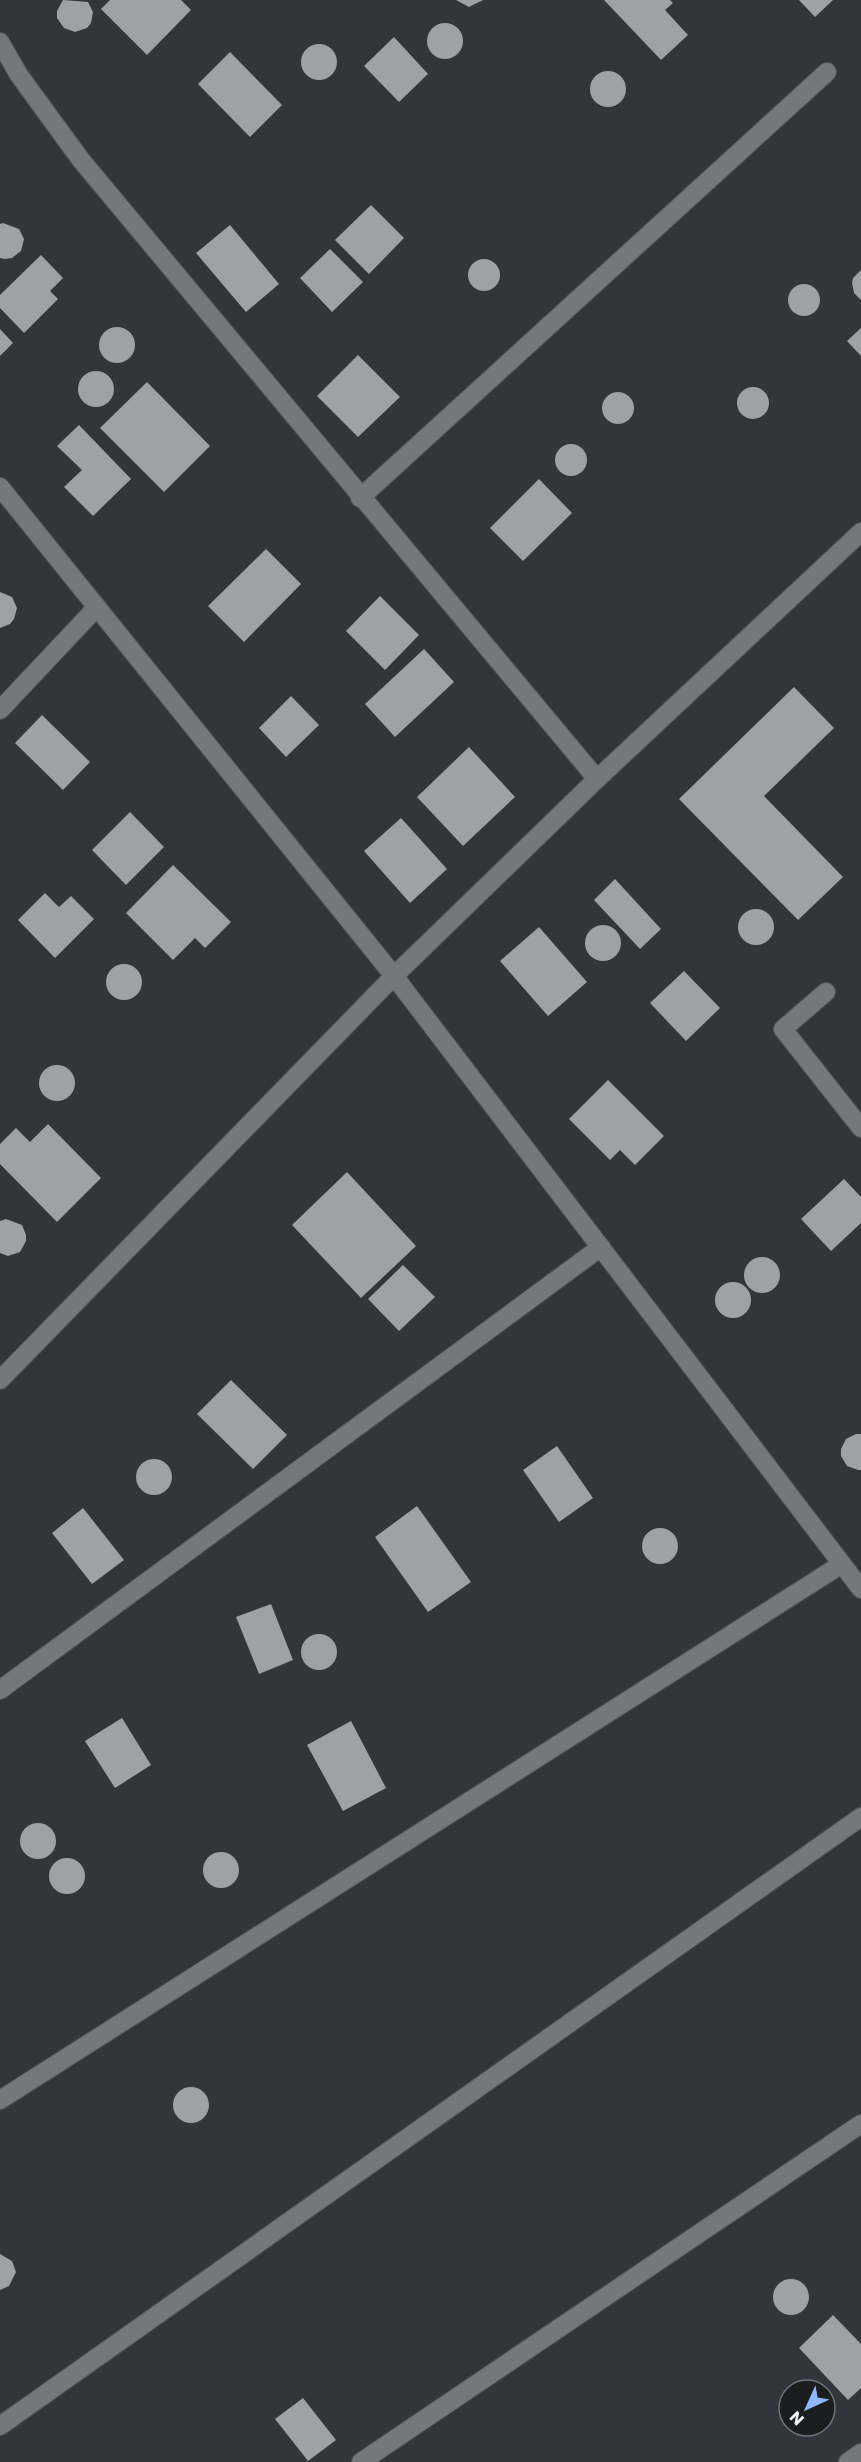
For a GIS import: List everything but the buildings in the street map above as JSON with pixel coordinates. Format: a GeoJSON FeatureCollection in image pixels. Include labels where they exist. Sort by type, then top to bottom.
{"type":"FeatureCollection","features":[{"type":"Feature","properties":{"kind":"street"},"geometry":{"type":"LineString","coordinates":[[0,42],[19,75],[81,160],[360,498],[597,779]]}},
{"type":"Feature","properties":{"kind":"street"},"geometry":{"type":"LineString","coordinates":[[360,498],[827,72]]}},
{"type":"Feature","properties":{"kind":"street"},"geometry":{"type":"LineString","coordinates":[[0,487],[394,976],[861,1589]]}},
{"type":"Feature","properties":{"kind":"street"},"geometry":{"type":"LineString","coordinates":[[0,1380],[394,976],[597,779],[861,532]]}},
{"type":"Feature","properties":{"kind":"street"},"geometry":{"type":"LineString","coordinates":[[0,710],[97,607]]}},
{"type":"Feature","properties":{"kind":"street"},"geometry":{"type":"LineString","coordinates":[[826,992],[783,1029],[861,1128]]}},
{"type":"Feature","properties":{"kind":"street"},"geometry":{"type":"LineString","coordinates":[[0,1690],[601,1247]]}},
{"type":"Feature","properties":{"kind":"street"},"geometry":{"type":"LineString","coordinates":[[0,2100],[842,1564]]}},
{"type":"Feature","properties":{"kind":"street"},"geometry":{"type":"LineString","coordinates":[[0,2426],[861,1817]]}},
{"type":"Feature","properties":{"kind":"street"},"geometry":{"type":"LineString","coordinates":[[361,2462],[861,2124]]}},
{"type":"Feature","properties":{"kind":"street"},"geometry":{"type":"LineString","coordinates":[[848,2462],[861,2453]]}}]}
